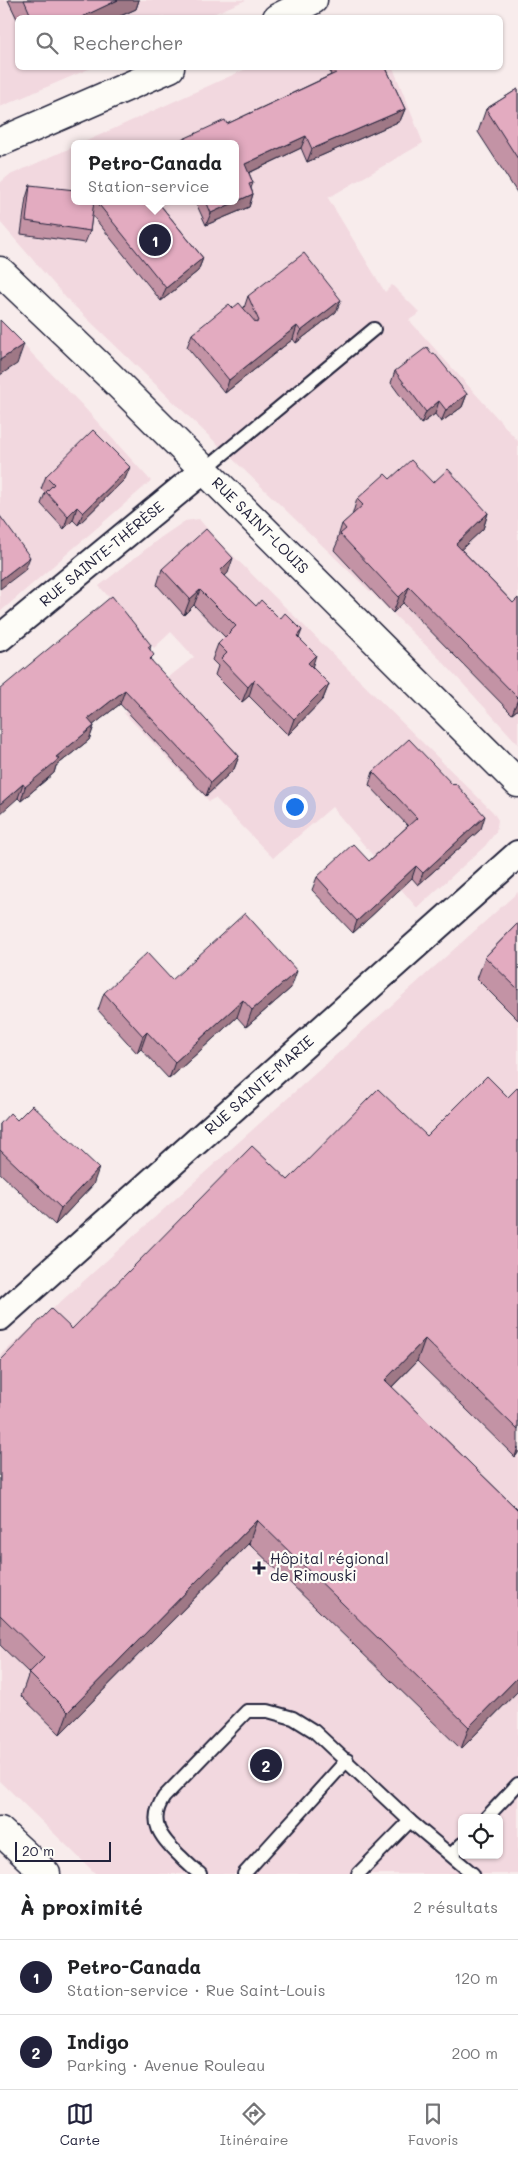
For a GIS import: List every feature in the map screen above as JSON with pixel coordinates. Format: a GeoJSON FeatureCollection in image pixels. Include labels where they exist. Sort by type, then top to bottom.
{"type":"FeatureCollection","features":[{"type":"Feature","properties":{"kind":"street"},"geometry":{"type":"LineString","coordinates":[[284,15],[313,0]]}},
{"type":"Feature","properties":{"kind":"street"},"geometry":{"type":"LineString","coordinates":[[0,142],[165,70]]}},
{"type":"Feature","properties":{"kind":"street","name":"RUE SAINT-LOUIS"},"geometry":{"type":"LineString","coordinates":[[0,271],[204,470],[518,783]]}},
{"type":"Feature","properties":{"kind":"street","name":"RUE SAINTE-THÉRÈSE"},"geometry":{"type":"LineString","coordinates":[[0,638],[204,470]]}},
{"type":"Feature","properties":{"kind":"street","name":"RUE SAINTE-MARIE"},"geometry":{"type":"LineString","coordinates":[[0,1318],[518,854]]}},
{"type":"Feature","properties":{"kind":"street"},"geometry":{"type":"LineString","coordinates":[[0,1831],[46,1874]]}},
{"type":"Feature","properties":{"kind":"lane"},"geometry":{"type":"LineString","coordinates":[[204,470],[374,329]]}},
{"type":"Feature","properties":{"kind":"lane"},"geometry":{"type":"LineString","coordinates":[[200,1874],[163,1839],[156,1822],[156,1808],[164,1797],[247,1711],[268,1711],[293,1718],[314,1731],[410,1821],[452,1854],[470,1873]]}},
{"type":"Feature","properties":{"kind":"lane"},"geometry":{"type":"LineString","coordinates":[[244,1874],[347,1760]]}},
{"type":"Feature","properties":{"kind":"lane"},"geometry":{"type":"LineString","coordinates":[[490,1814],[518,1784]]}},
{"type":"Feature","properties":{"kind":"lane"},"geometry":{"type":"LineString","coordinates":[[358,1874],[410,1821]]}},
{"type":"Feature","properties":{"kind":"lane"},"geometry":{"type":"LineString","coordinates":[[452,1854],[458,1848]]}},
{"type":"Feature","properties":{"kind":"shaded area"},"geometry":{"type":"Polygon","coordinates":[[[0,0],[246,0],[211,15],[15,15],[15,70],[86,70],[0,107],[0,0]]]}},
{"type":"Feature","properties":{"kind":"shaded area"},"geometry":{"type":"Polygon","coordinates":[[[244,70],[394,70],[423,143],[328,198],[385,292],[392,285],[420,313],[409,320],[518,441],[518,744],[443,662],[66,298],[0,222],[0,183],[8,176],[71,148],[71,205],[239,205],[239,140],[89,140],[244,70]]]}},
{"type":"Feature","properties":{"kind":"shaded area"},"geometry":{"type":"Polygon","coordinates":[[[0,321],[81,404],[151,481],[0,612],[0,321]]]}},
{"type":"Feature","properties":{"kind":"shaded area"},"geometry":{"type":"Polygon","coordinates":[[[199,519],[215,538],[493,812],[498,820],[496,832],[485,846],[417,908],[332,807],[273,858],[215,798],[209,801],[124,713],[194,657],[171,632],[154,648],[99,586],[160,538],[185,521],[199,519]]]}},
{"type":"Feature","properties":{"kind":"shaded area","name":"Hôpital régional de Rimouski"},"geometry":{"type":"Polygon","coordinates":[[[518,892],[518,1874],[96,1874],[0,1781],[0,1356],[518,892]]]}},
{"type":"Feature","properties":{"kind":"building"},"geometry":{"type":"Polygon","coordinates":[[[24,0],[118,0],[86,15],[31,15],[24,0]]]}},
{"type":"Feature","properties":{"kind":"building"},"geometry":{"type":"Polygon","coordinates":[[[334,70],[387,70],[405,109],[312,149],[306,136],[245,164],[253,183],[249,184],[253,194],[239,200],[239,140],[181,140],[225,120],[227,124],[336,73],[334,70]]]}},
{"type":"Feature","properties":{"kind":"building"},"geometry":{"type":"Polygon","coordinates":[[[518,89],[518,159],[486,109],[518,89]]]}},
{"type":"Feature","properties":{"kind":"building"},"geometry":{"type":"Polygon","coordinates":[[[30,185],[71,190],[71,205],[93,205],[90,231],[26,221],[30,185]]]}},
{"type":"Feature","properties":{"kind":"building"},"geometry":{"type":"Polygon","coordinates":[[[99,205],[160,205],[203,258],[166,288],[99,205]]]}},
{"type":"Feature","properties":{"kind":"building"},"geometry":{"type":"Polygon","coordinates":[[[208,205],[229,205],[211,213],[208,205]]]}},
{"type":"Feature","properties":{"kind":"building"},"geometry":{"type":"Polygon","coordinates":[[[304,253],[341,300],[301,331],[297,326],[229,380],[192,334],[229,304],[233,308],[239,303],[256,323],[259,321],[248,296],[304,253]]]}},
{"type":"Feature","properties":{"kind":"building"},"geometry":{"type":"Polygon","coordinates":[[[0,320],[24,344],[0,360],[0,320]]]}},
{"type":"Feature","properties":{"kind":"building"},"geometry":{"type":"Polygon","coordinates":[[[427,347],[467,394],[446,410],[439,401],[426,412],[395,371],[427,347]]]}},
{"type":"Feature","properties":{"kind":"building"},"geometry":{"type":"Polygon","coordinates":[[[93,430],[130,467],[83,513],[77,507],[68,516],[46,492],[54,484],[46,476],[93,430]]]}},
{"type":"Feature","properties":{"kind":"building"},"geometry":{"type":"Polygon","coordinates":[[[411,460],[433,483],[448,469],[488,513],[456,544],[513,603],[518,598],[518,698],[409,587],[399,597],[340,534],[346,529],[342,524],[363,505],[357,499],[385,474],[390,479],[411,460]]]}},
{"type":"Feature","properties":{"kind":"building"},"geometry":{"type":"Polygon","coordinates":[[[0,516],[30,557],[0,580],[0,516]]]}},
{"type":"Feature","properties":{"kind":"building"},"geometry":{"type":"Polygon","coordinates":[[[206,529],[233,558],[220,571],[256,606],[261,600],[280,619],[285,613],[302,630],[297,636],[316,655],[308,663],[329,684],[294,719],[254,680],[248,687],[221,659],[227,653],[218,644],[236,626],[200,590],[190,599],[162,569],[206,529]]]}},
{"type":"Feature","properties":{"kind":"building"},"geometry":{"type":"Polygon","coordinates":[[[112,596],[151,645],[148,647],[154,655],[150,659],[239,756],[211,782],[125,690],[88,719],[94,726],[56,757],[59,759],[25,787],[23,784],[0,804],[0,689],[112,596]]]}},
{"type":"Feature","properties":{"kind":"building"},"geometry":{"type":"Polygon","coordinates":[[[409,739],[453,785],[455,783],[485,816],[423,873],[416,866],[357,921],[317,877],[353,844],[369,861],[417,818],[373,772],[409,739]]]}},
{"type":"Feature","properties":{"kind":"building"},"geometry":{"type":"Polygon","coordinates":[[[245,913],[297,971],[252,1010],[243,1000],[175,1062],[147,1032],[143,1036],[104,993],[147,953],[172,980],[245,913]]]}},
{"type":"Feature","properties":{"kind":"building"},"geometry":{"type":"Polygon","coordinates":[[[518,923],[518,989],[485,957],[518,923]]]}},
{"type":"Feature","properties":{"kind":"building"},"geometry":{"type":"Polygon","coordinates":[[[487,1076],[508,1097],[518,1087],[518,1430],[425,1339],[385,1380],[518,1510],[518,1677],[469,1727],[257,1520],[68,1712],[29,1673],[44,1658],[0,1615],[0,1361],[51,1309],[72,1329],[252,1146],[288,1180],[378,1089],[427,1136],[487,1076]]]}},
{"type":"Feature","properties":{"kind":"building"},"geometry":{"type":"Polygon","coordinates":[[[32,1105],[99,1168],[61,1208],[0,1150],[0,1124],[10,1113],[17,1120],[32,1105]]]}},
{"type":"Feature","properties":{"kind":"place","name":"Petro-Canada"},"geometry":{"type":"Point","coordinates":[155,240]}},
{"type":"Feature","properties":{"kind":"place","name":"Hôpital régional de Rimouski"},"geometry":{"type":"Point","coordinates":[259,1568]}},
{"type":"Feature","properties":{"kind":"place","name":"Indigo"},"geometry":{"type":"Point","coordinates":[266,1765]}}]}
